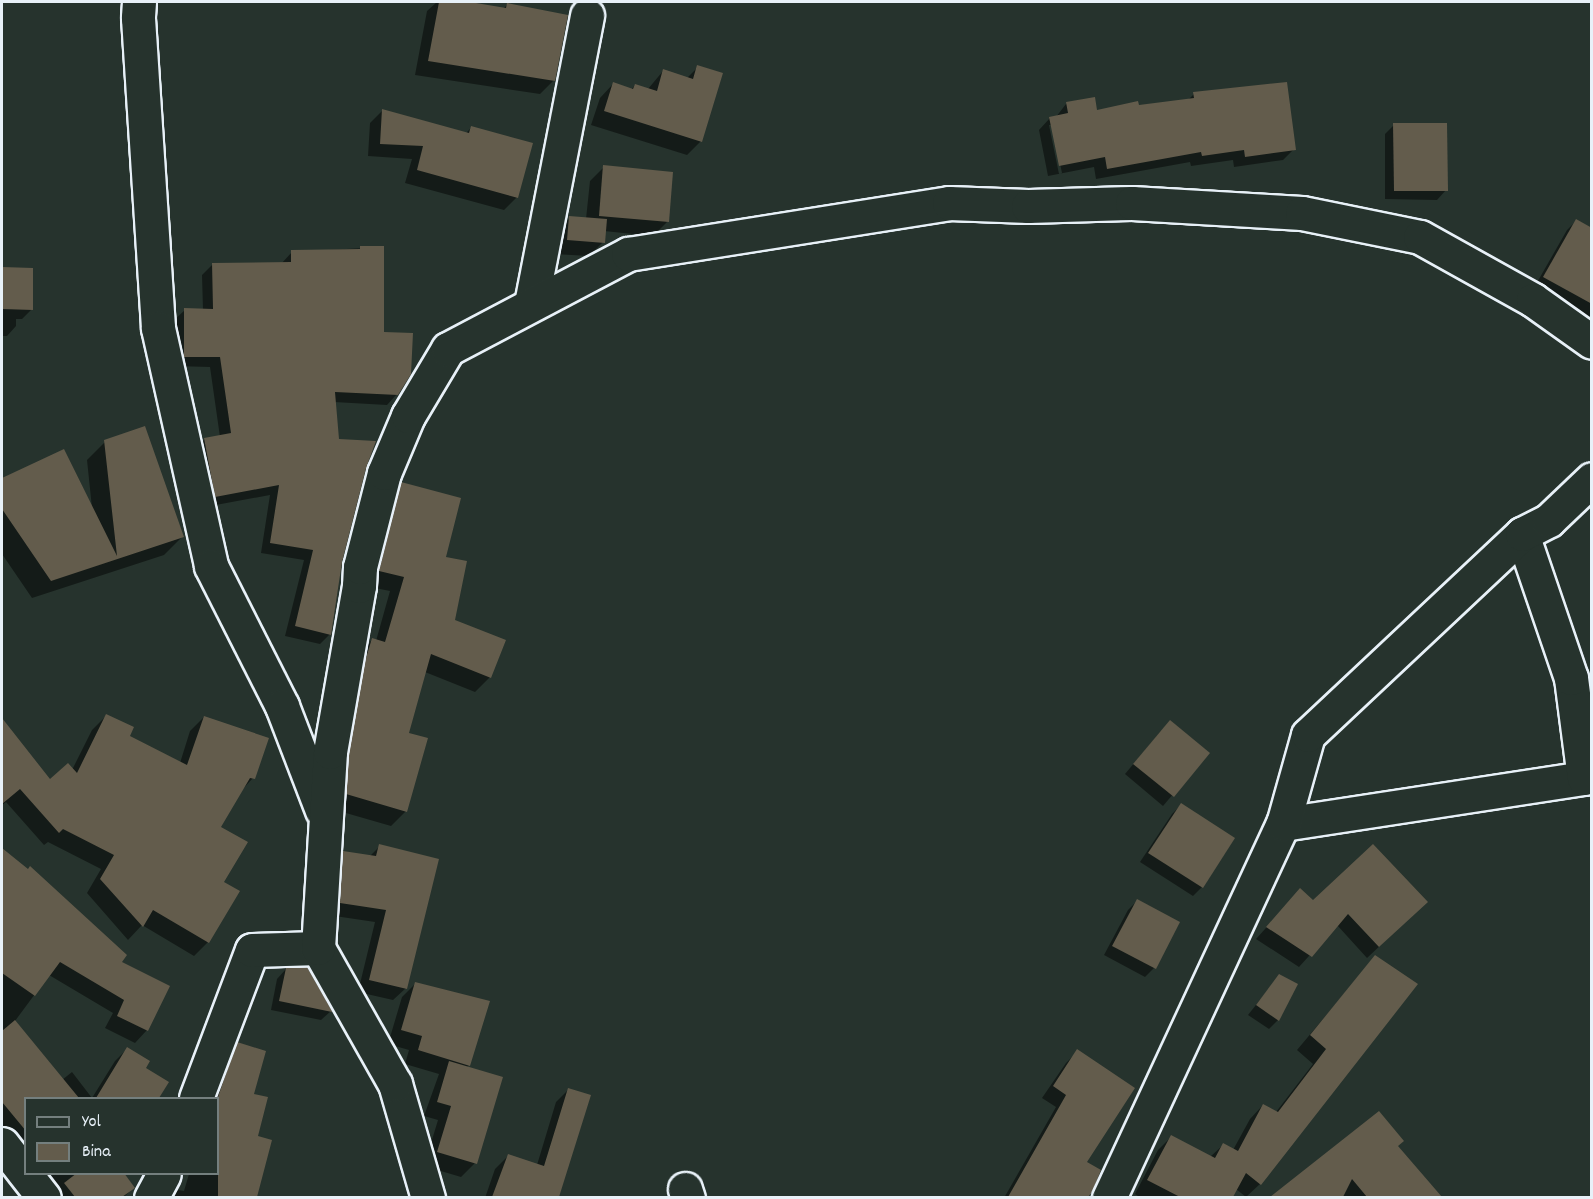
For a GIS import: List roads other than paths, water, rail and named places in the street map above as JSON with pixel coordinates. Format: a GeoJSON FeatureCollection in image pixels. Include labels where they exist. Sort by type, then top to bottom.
{"type":"FeatureCollection","features":[{"type":"Feature","properties":{"kind":"street"},"geometry":{"type":"LineString","coordinates":[[139,2],[138,18],[158,328],[211,566],[282,706],[326,820]]}},
{"type":"Feature","properties":{"kind":"street"},"geometry":{"type":"LineString","coordinates":[[531,304],[587,15]]}},
{"type":"Feature","properties":{"kind":"street"},"geometry":{"type":"LineString","coordinates":[[428,1197],[395,1084],[318,948],[330,752],[359,586],[360,567],[384,473],[408,416],[448,349],[628,254],[751,232],[949,203],[1028,206],[1132,203],[1302,213],[1420,237],[1533,300],[1592,342]]}},
{"type":"Feature","properties":{"kind":"street"},"geometry":{"type":"LineString","coordinates":[[1109,1197],[1283,824],[1308,735],[1522,534],[1549,520],[1592,479]]}},
{"type":"Feature","properties":{"kind":"street"},"geometry":{"type":"LineString","coordinates":[[1283,824],[1584,778],[1571,678],[1522,534]]}},
{"type":"Feature","properties":{"kind":"street"},"geometry":{"type":"LineString","coordinates":[[196,1097],[252,950],[318,948]]}},
{"type":"Feature","properties":{"kind":"street"},"geometry":{"type":"LineString","coordinates":[[2,1144],[24,1172]]}},
{"type":"Feature","properties":{"kind":"street"},"geometry":{"type":"LineString","coordinates":[[27,1175],[44,1197]]}},
{"type":"Feature","properties":{"kind":"street"},"geometry":{"type":"LineString","coordinates":[[151,1197],[163,1175]]}}]}
